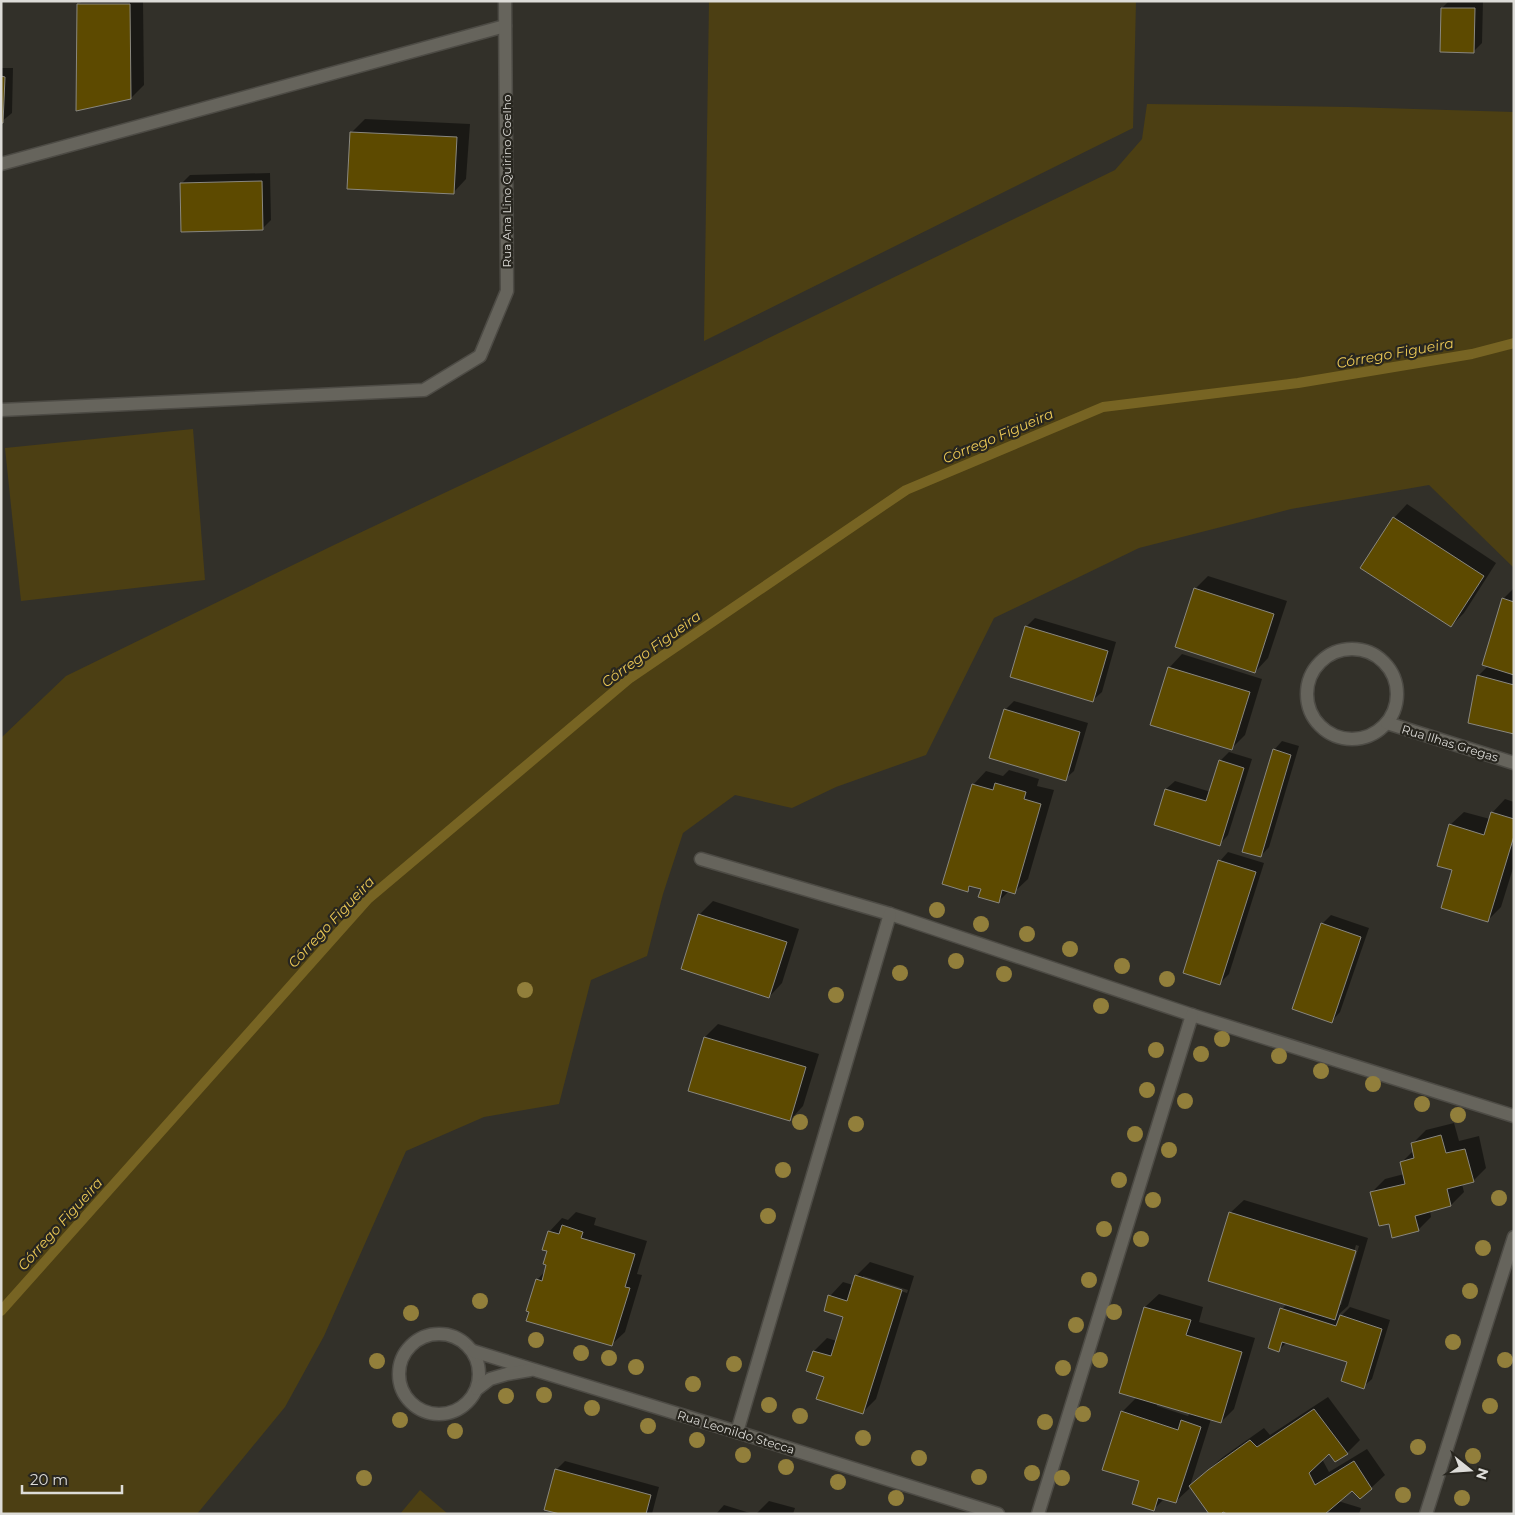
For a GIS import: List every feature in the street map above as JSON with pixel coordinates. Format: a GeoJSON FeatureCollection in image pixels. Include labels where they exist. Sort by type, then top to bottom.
{"type":"FeatureCollection","features":[{"type":"Feature","properties":{"kind":"street","name":"Rua Ana Lino Quirino Coelho"},"geometry":{"type":"LineString","coordinates":[[1,410],[424,390],[480,356],[507,291],[505,1]]}},
{"type":"Feature","properties":{"kind":"street"},"geometry":{"type":"LineString","coordinates":[[1,164],[505,26]]}},
{"type":"Feature","properties":{"kind":"street","name":"Rua Ilhas Gregas"},"geometry":{"type":"LineString","coordinates":[[1356,648],[1370,652],[1382,659],[1396,683],[1397,697],[1394,711],[1387,723],[1376,733],[1363,739],[1348,740],[1334,737],[1322,729],[1312,718],[1307,704],[1306,690],[1310,675],[1318,663],[1329,654],[1342,649],[1356,648]]}},
{"type":"Feature","properties":{"kind":"street","name":"Rua Ilhas Gregas"},"geometry":{"type":"LineString","coordinates":[[1387,723],[1514,763]]}},
{"type":"Feature","properties":{"kind":"street"},"geometry":{"type":"LineString","coordinates":[[700,859],[890,914],[1192,1015],[1514,1116]]}},
{"type":"Feature","properties":{"kind":"street"},"geometry":{"type":"LineString","coordinates":[[737,1432],[890,914]]}},
{"type":"Feature","properties":{"kind":"street"},"geometry":{"type":"LineString","coordinates":[[1038,1514],[1192,1015]]}},
{"type":"Feature","properties":{"kind":"street"},"geometry":{"type":"LineString","coordinates":[[1426,1514],[1514,1237]]}},
{"type":"Feature","properties":{"kind":"street"},"geometry":{"type":"LineString","coordinates":[[440,1333],[453,1336],[464,1342],[473,1351],[478,1363],[480,1376],[476,1389],[469,1401],[458,1410],[444,1414],[430,1413],[418,1408],[407,1398],[401,1386],[399,1373],[401,1360],[407,1349],[416,1340],[440,1333]]}},
{"type":"Feature","properties":{"kind":"street","name":"Rua Leonildo Stecca"},"geometry":{"type":"LineString","coordinates":[[473,1351],[998,1514]]}},
{"type":"Feature","properties":{"kind":"street"},"geometry":{"type":"LineString","coordinates":[[476,1389],[490,1380],[507,1374],[533,1370]]}},
{"type":"Feature","properties":{"kind":"shaded area"},"geometry":{"type":"Polygon","coordinates":[[[709,1],[1136,1],[1133,128],[704,341],[709,1]]]}},
{"type":"Feature","properties":{"kind":"shaded area"},"geometry":{"type":"Polygon","coordinates":[[[1147,104],[1514,112],[1514,568],[1429,485],[1291,509],[1139,548],[994,618],[926,755],[836,787],[792,808],[735,795],[683,833],[663,894],[647,956],[591,980],[559,1104],[484,1117],[406,1151],[324,1336],[285,1407],[197,1514],[1,1514],[1,738],[66,676],[334,545],[635,403],[1115,170],[1142,139],[1147,104]]]}},
{"type":"Feature","properties":{"kind":"shaded area"},"geometry":{"type":"Polygon","coordinates":[[[193,429],[205,580],[21,601],[5,448],[193,429]]]}},
{"type":"Feature","properties":{"kind":"shaded area"},"geometry":{"type":"Polygon","coordinates":[[[420,1490],[448,1514],[400,1514],[420,1490]]]}},
{"type":"Feature","properties":{"kind":"building"},"geometry":{"type":"Polygon","coordinates":[[[77,4],[130,4],[131,99],[76,111],[77,4]]]}},
{"type":"Feature","properties":{"kind":"building"},"geometry":{"type":"Polygon","coordinates":[[[1441,8],[1475,8],[1474,53],[1440,52],[1441,8]]]}},
{"type":"Feature","properties":{"kind":"building"},"geometry":{"type":"Polygon","coordinates":[[[1,76],[5,77],[3,123],[1,123],[1,76]]]}},
{"type":"Feature","properties":{"kind":"building"},"geometry":{"type":"Polygon","coordinates":[[[350,132],[457,137],[454,194],[347,189],[350,132]]]}},
{"type":"Feature","properties":{"kind":"building"},"geometry":{"type":"Polygon","coordinates":[[[262,181],[263,230],[181,232],[180,183],[262,181]]]}},
{"type":"Feature","properties":{"kind":"building"},"geometry":{"type":"Polygon","coordinates":[[[1393,517],[1484,576],[1451,627],[1360,568],[1393,517]]]}},
{"type":"Feature","properties":{"kind":"building"},"geometry":{"type":"Polygon","coordinates":[[[1194,588],[1274,614],[1255,673],[1175,647],[1194,588]]]}},
{"type":"Feature","properties":{"kind":"building"},"geometry":{"type":"Polygon","coordinates":[[[1502,598],[1514,602],[1514,675],[1482,665],[1502,598]]]}},
{"type":"Feature","properties":{"kind":"building"},"geometry":{"type":"Polygon","coordinates":[[[1025,626],[1108,651],[1093,702],[1010,677],[1025,626]]]}},
{"type":"Feature","properties":{"kind":"building"},"geometry":{"type":"Polygon","coordinates":[[[1168,667],[1250,692],[1232,750],[1150,725],[1168,667]]]}},
{"type":"Feature","properties":{"kind":"building"},"geometry":{"type":"Polygon","coordinates":[[[1477,675],[1514,685],[1514,734],[1468,723],[1477,675]]]}},
{"type":"Feature","properties":{"kind":"building"},"geometry":{"type":"Polygon","coordinates":[[[1004,709],[1080,732],[1066,781],[989,758],[1004,709]]]}},
{"type":"Feature","properties":{"kind":"building"},"geometry":{"type":"Polygon","coordinates":[[[1273,749],[1291,755],[1261,857],[1242,852],[1273,749]]]}},
{"type":"Feature","properties":{"kind":"building"},"geometry":{"type":"Polygon","coordinates":[[[1219,760],[1244,768],[1220,846],[1154,825],[1165,789],[1206,801],[1219,760]]]}},
{"type":"Feature","properties":{"kind":"building"},"geometry":{"type":"Polygon","coordinates":[[[995,783],[1026,792],[1024,799],[1041,804],[1015,894],[1002,890],[999,903],[978,897],[981,889],[969,886],[968,892],[942,884],[972,784],[993,790],[995,783]]]}},
{"type":"Feature","properties":{"kind":"building"},"geometry":{"type":"Polygon","coordinates":[[[1491,812],[1514,819],[1514,836],[1488,922],[1441,908],[1452,870],[1437,866],[1449,824],[1484,835],[1491,812]]]}},
{"type":"Feature","properties":{"kind":"building"},"geometry":{"type":"Polygon","coordinates":[[[1218,860],[1256,872],[1220,985],[1183,973],[1218,860]]]}},
{"type":"Feature","properties":{"kind":"building"},"geometry":{"type":"Polygon","coordinates":[[[698,914],[787,942],[769,998],[681,969],[698,914]]]}},
{"type":"Feature","properties":{"kind":"building"},"geometry":{"type":"Polygon","coordinates":[[[1321,923],[1361,937],[1332,1023],[1292,1009],[1321,923]]]}},
{"type":"Feature","properties":{"kind":"building"},"geometry":{"type":"Polygon","coordinates":[[[704,1037],[806,1067],[790,1121],[688,1091],[704,1037]]]}},
{"type":"Feature","properties":{"kind":"building"},"geometry":{"type":"Polygon","coordinates":[[[1441,1135],[1446,1153],[1465,1149],[1474,1182],[1447,1189],[1451,1206],[1415,1216],[1419,1231],[1392,1238],[1389,1224],[1379,1226],[1370,1192],[1405,1184],[1400,1162],[1414,1158],[1411,1143],[1441,1135]]]}},
{"type":"Feature","properties":{"kind":"building"},"geometry":{"type":"Polygon","coordinates":[[[1229,1212],[1356,1251],[1335,1320],[1208,1281],[1229,1212]]]}},
{"type":"Feature","properties":{"kind":"building"},"geometry":{"type":"Polygon","coordinates":[[[562,1225],[583,1232],[581,1238],[635,1254],[625,1287],[630,1288],[612,1346],[526,1321],[529,1312],[526,1311],[536,1279],[542,1281],[546,1265],[543,1264],[547,1251],[542,1250],[548,1231],[559,1234],[562,1225]]]}},
{"type":"Feature","properties":{"kind":"building"},"geometry":{"type":"Polygon","coordinates":[[[855,1275],[902,1290],[863,1414],[816,1399],[824,1377],[806,1371],[813,1351],[831,1356],[843,1317],[824,1311],[828,1295],[847,1301],[855,1275]]]}},
{"type":"Feature","properties":{"kind":"building"},"geometry":{"type":"Polygon","coordinates":[[[1144,1307],[1191,1320],[1186,1335],[1242,1352],[1221,1423],[1119,1393],[1144,1307]]]}},
{"type":"Feature","properties":{"kind":"building"},"geometry":{"type":"Polygon","coordinates":[[[1280,1308],[1336,1326],[1340,1315],[1382,1329],[1364,1389],[1341,1381],[1347,1362],[1282,1342],[1279,1352],[1268,1348],[1280,1308]]]}},
{"type":"Feature","properties":{"kind":"building"},"geometry":{"type":"Polygon","coordinates":[[[1314,1409],[1348,1454],[1335,1462],[1329,1454],[1309,1473],[1315,1485],[1354,1461],[1372,1489],[1360,1499],[1352,1491],[1325,1514],[1227,1514],[1223,1512],[1221,1514],[1209,1514],[1189,1486],[1250,1440],[1257,1447],[1314,1409]]]}},
{"type":"Feature","properties":{"kind":"building"},"geometry":{"type":"Polygon","coordinates":[[[1121,1411],[1178,1430],[1181,1420],[1201,1427],[1176,1503],[1158,1498],[1154,1511],[1132,1504],[1139,1481],[1102,1470],[1121,1411]]]}},
{"type":"Feature","properties":{"kind":"building"},"geometry":{"type":"Polygon","coordinates":[[[555,1469],[651,1495],[646,1514],[560,1514],[544,1510],[555,1469]]]}},
{"type":"Feature","properties":{"kind":"waterway","name":"Córrego Figueira"},"geometry":{"type":"LineString","coordinates":[[1,1311],[368,899],[630,678],[906,490],[1103,407],[1298,383],[1472,354],[1514,343]]}}]}
